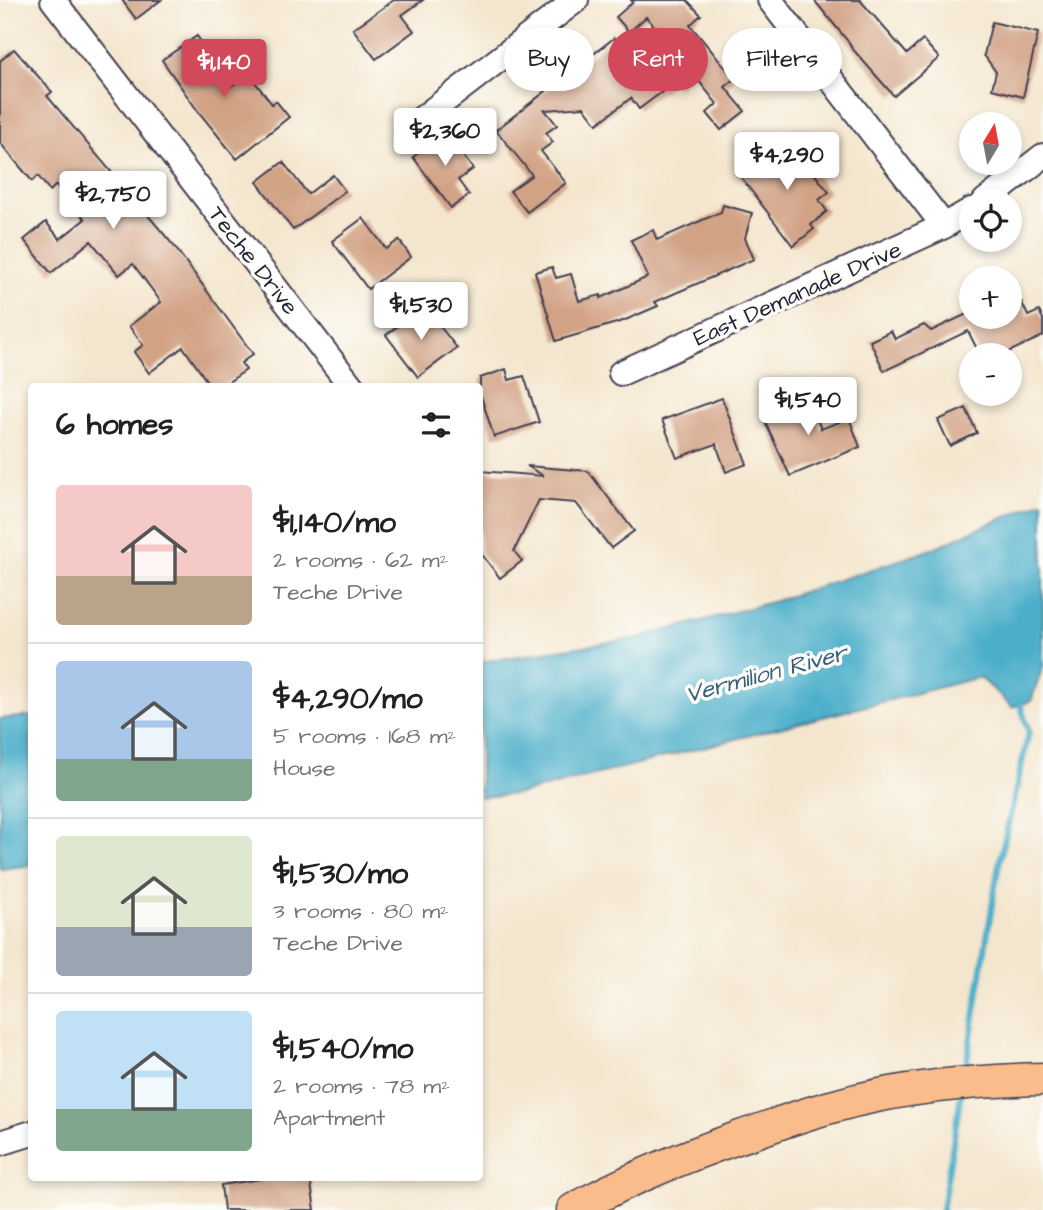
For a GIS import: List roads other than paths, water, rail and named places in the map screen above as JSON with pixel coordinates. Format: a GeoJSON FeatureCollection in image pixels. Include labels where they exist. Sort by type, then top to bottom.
{"type":"FeatureCollection","features":[{"type":"Feature","properties":{"kind":"main road"},"geometry":{"type":"LineString","coordinates":[[573,1210],[703,1150],[833,1106],[912,1090],[1003,1080],[1043,1079]]}},
{"type":"Feature","properties":{"kind":"street","name":"Teche Drive"},"geometry":{"type":"LineString","coordinates":[[53,0],[349,383]]}},
{"type":"Feature","properties":{"kind":"street"},"geometry":{"type":"LineString","coordinates":[[407,130],[576,0]]}},
{"type":"Feature","properties":{"kind":"street"},"geometry":{"type":"LineString","coordinates":[[770,0],[944,226]]}},
{"type":"Feature","properties":{"kind":"street"},"geometry":{"type":"LineString","coordinates":[[1000,189],[1043,156]]}},
{"type":"Feature","properties":{"kind":"street","name":"East Demanade Drive"},"geometry":{"type":"LineString","coordinates":[[621,373],[959,217]]}},
{"type":"Feature","properties":{"kind":"street"},"geometry":{"type":"LineString","coordinates":[[0,1143],[28,1134]]}},
{"type":"Feature","properties":{"kind":"water","name":"Vermilion River"},"geometry":{"type":"Polygon","coordinates":[[[1043,501],[1043,666],[1031,701],[1012,707],[980,677],[519,794],[483,797],[483,662],[638,638],[775,601],[924,552],[1043,501]]]}},
{"type":"Feature","properties":{"kind":"water"},"geometry":{"type":"Polygon","coordinates":[[[28,716],[28,865],[0,869],[0,719],[28,716]]]}},
{"type":"Feature","properties":{"kind":"waterway"},"geometry":{"type":"LineString","coordinates":[[965,1073],[998,869],[1029,732],[1018,697]]}},
{"type":"Feature","properties":{"kind":"waterway"},"geometry":{"type":"LineString","coordinates":[[942,1210],[961,1094]]}}]}
